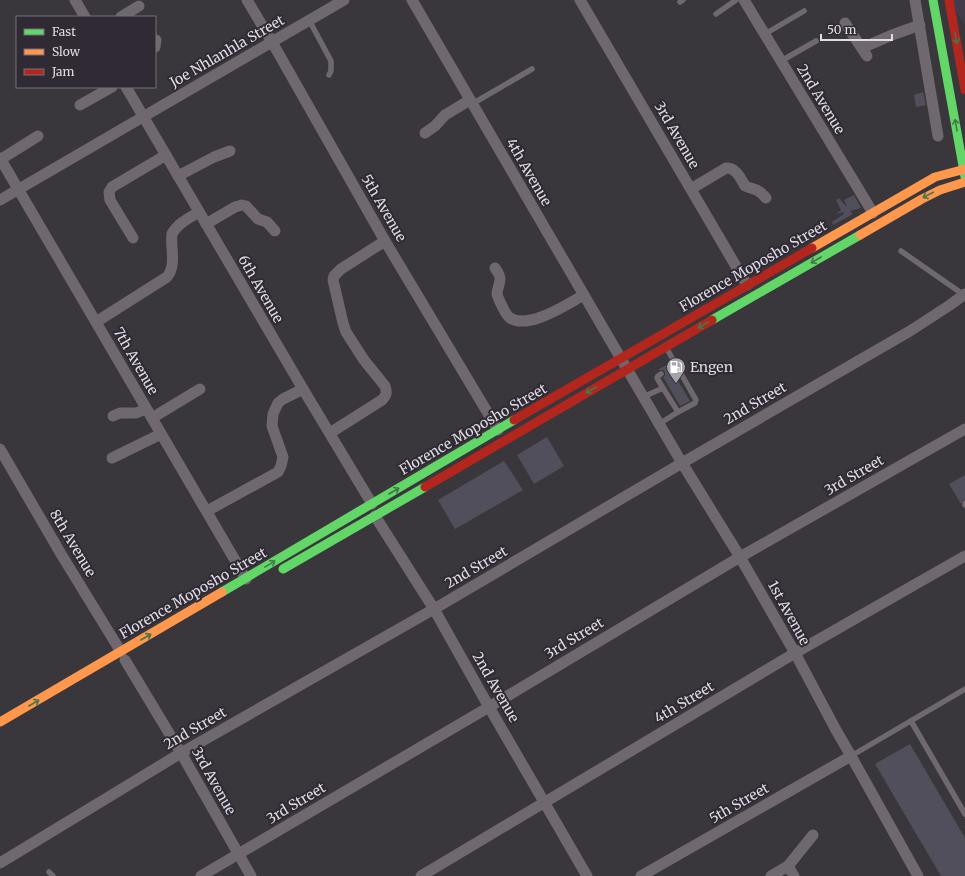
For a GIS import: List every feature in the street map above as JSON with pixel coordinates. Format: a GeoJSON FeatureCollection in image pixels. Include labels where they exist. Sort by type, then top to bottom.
{"type":"FeatureCollection","features":[{"type":"Feature","properties":{"kind":"street"},"geometry":{"type":"LineString","coordinates":[[75,0],[84,16]]}},
{"type":"Feature","properties":{"kind":"street","name":"5th Avenue"},"geometry":{"type":"LineString","coordinates":[[247,0],[385,240],[498,430]]}},
{"type":"Feature","properties":{"kind":"street","name":"Joe Nhlanhla Street"},"geometry":{"type":"LineString","coordinates":[[0,200],[344,0]]}},
{"type":"Feature","properties":{"kind":"street","name":"4th Avenue"},"geometry":{"type":"LineString","coordinates":[[412,0],[627,369]]}},
{"type":"Feature","properties":{"kind":"street","name":"3rd Avenue"},"geometry":{"type":"LineString","coordinates":[[580,0],[747,285]]}},
{"type":"Feature","properties":{"kind":"street","name":"2nd Avenue"},"geometry":{"type":"LineString","coordinates":[[744,0],[873,213]]}},
{"type":"Feature","properties":{"kind":"street"},"geometry":{"type":"LineString","coordinates":[[915,0],[938,136]]}},
{"type":"Feature","properties":{"kind":"street"},"geometry":{"type":"LineString","coordinates":[[933,0],[965,172]]}},
{"type":"Feature","properties":{"kind":"street"},"geometry":{"type":"LineString","coordinates":[[949,0],[965,90]]}},
{"type":"Feature","properties":{"kind":"street"},"geometry":{"type":"LineString","coordinates":[[123,16],[139,6]]}},
{"type":"Feature","properties":{"kind":"street"},"geometry":{"type":"LineString","coordinates":[[845,23],[864,52],[892,35],[920,25]]}},
{"type":"Feature","properties":{"kind":"street"},"geometry":{"type":"LineString","coordinates":[[80,105],[110,88]]}},
{"type":"Feature","properties":{"kind":"street","name":"6th Avenue"},"geometry":{"type":"LineString","coordinates":[[127,88],[372,504]]}},
{"type":"Feature","properties":{"kind":"street"},"geometry":{"type":"LineString","coordinates":[[425,133],[435,126],[445,115],[471,102]]}},
{"type":"Feature","properties":{"kind":"street"},"geometry":{"type":"LineString","coordinates":[[0,158],[38,136]]}},
{"type":"Feature","properties":{"kind":"street"},"geometry":{"type":"LineString","coordinates":[[178,176],[214,157],[230,152]]}},
{"type":"Feature","properties":{"kind":"street"},"geometry":{"type":"LineString","coordinates":[[133,238],[110,200],[109,192],[112,187],[166,155]]}},
{"type":"Feature","properties":{"kind":"street","name":"7th Avenue"},"geometry":{"type":"LineString","coordinates":[[0,158],[246,579]]}},
{"type":"Feature","properties":{"kind":"street"},"geometry":{"type":"LineString","coordinates":[[691,189],[726,168],[730,168],[734,169],[746,186],[755,188],[766,198]]}},
{"type":"Feature","properties":{"kind":"street","name":"Florence Moposho Street"},"geometry":{"type":"LineString","coordinates":[[0,722],[124,658],[246,579],[372,504],[747,285],[936,177],[965,172]]}},
{"type":"Feature","properties":{"kind":"street","name":"Florence Moposho Street"},"geometry":{"type":"LineString","coordinates":[[276,573],[922,199],[940,190],[965,182]]}},
{"type":"Feature","properties":{"kind":"street"},"geometry":{"type":"LineString","coordinates":[[206,224],[242,205],[246,206],[258,219],[267,222],[275,231]]}},
{"type":"Feature","properties":{"kind":"street"},"geometry":{"type":"LineString","coordinates":[[96,322],[168,277],[172,268],[172,234],[180,224],[199,212]]}},
{"type":"Feature","properties":{"kind":"street"},"geometry":{"type":"LineString","coordinates":[[330,433],[382,400],[387,394],[385,386],[364,360],[346,332],[333,280],[334,276],[341,269],[385,240]]}},
{"type":"Feature","properties":{"kind":"street"},"geometry":{"type":"LineString","coordinates":[[495,268],[500,276],[497,294],[504,312],[511,318],[518,321],[542,317],[584,295]]}},
{"type":"Feature","properties":{"kind":"street","name":"2nd Street"},"geometry":{"type":"LineString","coordinates":[[0,863],[181,753],[434,609],[910,331],[965,295]]}},
{"type":"Feature","properties":{"kind":"street","name":"1st Avenue"},"geometry":{"type":"LineString","coordinates":[[627,369],[682,463],[740,557],[795,653],[836,730],[918,876]]}},
{"type":"Feature","properties":{"kind":"street"},"geometry":{"type":"LineString","coordinates":[[113,416],[120,413],[149,413],[200,389]]}},
{"type":"Feature","properties":{"kind":"street"},"geometry":{"type":"LineString","coordinates":[[207,511],[278,472],[283,457],[272,426],[273,414],[278,403],[303,389]]}},
{"type":"Feature","properties":{"kind":"street","name":"3rd Street"},"geometry":{"type":"LineString","coordinates":[[201,876],[489,707],[740,557],[965,429]]}},
{"type":"Feature","properties":{"kind":"street"},"geometry":{"type":"LineString","coordinates":[[112,458],[162,434]]}},
{"type":"Feature","properties":{"kind":"street","name":"8th Avenue"},"geometry":{"type":"LineString","coordinates":[[0,449],[124,658]]}},
{"type":"Feature","properties":{"kind":"street","name":"2nd Avenue"},"geometry":{"type":"LineString","coordinates":[[375,516],[434,609],[587,876]]}},
{"type":"Feature","properties":{"kind":"street","name":"4th Street"},"geometry":{"type":"LineString","coordinates":[[421,876],[795,653],[965,556]]}},
{"type":"Feature","properties":{"kind":"street","name":"3rd Avenue"},"geometry":{"type":"LineString","coordinates":[[124,658],[181,753],[251,876]]}},
{"type":"Feature","properties":{"kind":"street","name":"5th Street"},"geometry":{"type":"LineString","coordinates":[[641,876],[851,756]]}},
{"type":"Feature","properties":{"kind":"street"},"geometry":{"type":"LineString","coordinates":[[770,876],[788,866],[813,835]]}},
{"type":"Feature","properties":{"kind":"street"},"geometry":{"type":"LineString","coordinates":[[788,866],[794,876]]}},
{"type":"Feature","properties":{"kind":"lane"},"geometry":{"type":"LineString","coordinates":[[716,14],[736,0]]}},
{"type":"Feature","properties":{"kind":"lane"},"geometry":{"type":"LineString","coordinates":[[765,34],[804,12]]}},
{"type":"Feature","properties":{"kind":"lane"},"geometry":{"type":"LineString","coordinates":[[309,20],[331,61],[331,71],[329,75]]}},
{"type":"Feature","properties":{"kind":"lane"},"geometry":{"type":"LineString","coordinates":[[781,61],[816,41]]}},
{"type":"Feature","properties":{"kind":"lane"},"geometry":{"type":"LineString","coordinates":[[471,102],[532,68]]}},
{"type":"Feature","properties":{"kind":"lane"},"geometry":{"type":"LineString","coordinates":[[901,251],[965,295]]}},
{"type":"Feature","properties":{"kind":"lane"},"geometry":{"type":"LineString","coordinates":[[659,424],[695,403],[696,400],[673,366],[666,347]]}},
{"type":"Feature","properties":{"kind":"lane"},"geometry":{"type":"LineString","coordinates":[[661,374],[657,378],[678,412]]}},
{"type":"Feature","properties":{"kind":"lane"},"geometry":{"type":"LineString","coordinates":[[643,397],[663,388]]}},
{"type":"Feature","properties":{"kind":"lane"},"geometry":{"type":"LineString","coordinates":[[851,756],[965,689]]}},
{"type":"Feature","properties":{"kind":"lane"},"geometry":{"type":"LineString","coordinates":[[911,721],[965,814]]}},
{"type":"Feature","properties":{"kind":"shaded area"},"geometry":{"type":"Polygon","coordinates":[[[948,0],[965,0],[965,25],[948,0]]]}},
{"type":"Feature","properties":{"kind":"building"},"geometry":{"type":"Polygon","coordinates":[[[923,92],[926,105],[916,107],[914,95],[923,92]]]}},
{"type":"Feature","properties":{"kind":"building"},"geometry":{"type":"Polygon","coordinates":[[[854,195],[861,208],[850,211],[853,214],[833,225],[832,222],[844,214],[843,212],[836,214],[841,210],[836,200],[839,198],[847,206],[844,200],[854,195]]]}},
{"type":"Feature","properties":{"kind":"building"},"geometry":{"type":"Polygon","coordinates":[[[668,364],[690,401],[680,406],[663,377],[665,376],[665,372],[663,370],[659,370],[668,364]]]}},
{"type":"Feature","properties":{"kind":"building"},"geometry":{"type":"Polygon","coordinates":[[[547,437],[564,466],[534,484],[517,455],[547,437]]]}},
{"type":"Feature","properties":{"kind":"building"},"geometry":{"type":"Polygon","coordinates":[[[504,461],[523,490],[455,529],[438,500],[504,461]]]}},
{"type":"Feature","properties":{"kind":"building"},"geometry":{"type":"Polygon","coordinates":[[[965,475],[965,499],[961,504],[949,484],[965,475]]]}},
{"type":"Feature","properties":{"kind":"building"},"geometry":{"type":"Polygon","coordinates":[[[910,744],[965,838],[965,876],[941,876],[875,764],[910,744]]]}},
{"type":"Feature","properties":{"kind":"traffic: fast"},"geometry":{"type":"LineString","coordinates":[[933,0],[965,177]]}},
{"type":"Feature","properties":{"kind":"traffic: fast"},"geometry":{"type":"LineString","coordinates":[[712,320],[860,235]]}},
{"type":"Feature","properties":{"kind":"traffic: fast"},"geometry":{"type":"LineString","coordinates":[[222,592],[514,420]]}},
{"type":"Feature","properties":{"kind":"traffic: fast"},"geometry":{"type":"LineString","coordinates":[[283,569],[425,487]]}},
{"type":"Feature","properties":{"kind":"traffic: slow"},"geometry":{"type":"LineString","coordinates":[[812,248],[935,177],[965,169]]}},
{"type":"Feature","properties":{"kind":"traffic: slow"},"geometry":{"type":"LineString","coordinates":[[860,235],[922,199],[940,190],[965,182]]}},
{"type":"Feature","properties":{"kind":"traffic: slow"},"geometry":{"type":"LineString","coordinates":[[0,722],[222,592]]}},
{"type":"Feature","properties":{"kind":"traffic: jam"},"geometry":{"type":"LineString","coordinates":[[949,0],[965,90]]}},
{"type":"Feature","properties":{"kind":"traffic: jam"},"geometry":{"type":"LineString","coordinates":[[514,420],[812,248]]}},
{"type":"Feature","properties":{"kind":"traffic: jam"},"geometry":{"type":"LineString","coordinates":[[425,487],[712,320]]}},
{"type":"Feature","properties":{"kind":"place","name":"Engen"},"geometry":{"type":"Point","coordinates":[676,384]}}]}
